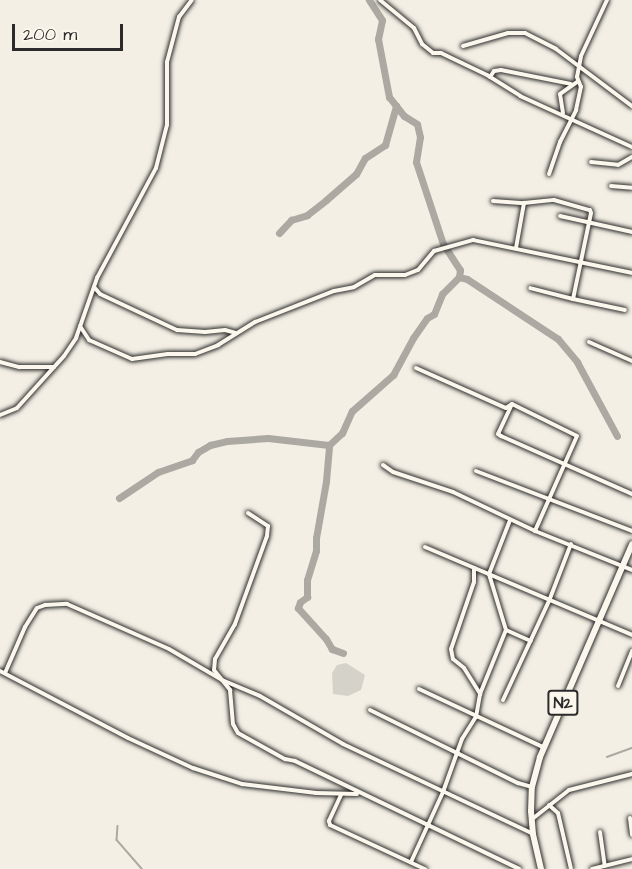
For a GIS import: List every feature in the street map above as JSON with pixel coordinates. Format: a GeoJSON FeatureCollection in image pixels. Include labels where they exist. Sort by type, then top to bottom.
{"type":"FeatureCollection","features":[{"type":"Feature","properties":{"kind":"highway","name":"N2"},"geometry":{"type":"LineString","coordinates":[[541,869],[531,820],[532,787],[543,747],[632,544]]}},
{"type":"Feature","properties":{"kind":"street"},"geometry":{"type":"LineString","coordinates":[[0,415],[16,408],[55,367],[76,338],[94,286],[156,168],[167,125],[167,62],[179,17],[192,0]]}},
{"type":"Feature","properties":{"kind":"street"},"geometry":{"type":"LineString","coordinates":[[380,0],[414,28],[422,44],[433,53],[441,53],[490,77],[520,96],[564,114],[632,147]]}},
{"type":"Feature","properties":{"kind":"street"},"geometry":{"type":"LineString","coordinates":[[549,174],[560,142],[573,119],[581,87],[577,82],[579,67],[587,40],[607,0]]}},
{"type":"Feature","properties":{"kind":"street"},"geometry":{"type":"LineString","coordinates":[[463,46],[508,33],[525,33],[556,49],[632,106]]}},
{"type":"Feature","properties":{"kind":"street"},"geometry":{"type":"LineString","coordinates":[[490,77],[494,71],[501,70],[571,84]]}},
{"type":"Feature","properties":{"kind":"street"},"geometry":{"type":"LineString","coordinates":[[564,114],[560,94],[571,84],[577,82]]}},
{"type":"Feature","properties":{"kind":"street"},"geometry":{"type":"LineString","coordinates":[[591,162],[616,165],[632,157]]}},
{"type":"Feature","properties":{"kind":"street"},"geometry":{"type":"LineString","coordinates":[[611,186],[632,187]]}},
{"type":"Feature","properties":{"kind":"street"},"geometry":{"type":"LineString","coordinates":[[493,201],[524,203],[554,200],[584,208],[591,213],[591,223],[573,299]]}},
{"type":"Feature","properties":{"kind":"street"},"geometry":{"type":"LineString","coordinates":[[516,248],[524,203]]}},
{"type":"Feature","properties":{"kind":"street"},"geometry":{"type":"LineString","coordinates":[[560,216],[632,232]]}},
{"type":"Feature","properties":{"kind":"street"},"geometry":{"type":"LineString","coordinates":[[80,326],[90,340],[132,359],[168,354],[195,354],[218,345],[255,322],[334,291],[354,287],[375,275],[405,275],[418,270],[434,251],[473,240],[632,273]]}},
{"type":"Feature","properties":{"kind":"street"},"geometry":{"type":"LineString","coordinates":[[94,286],[100,294],[177,330],[205,332],[225,330],[237,333]]}},
{"type":"Feature","properties":{"kind":"street"},"geometry":{"type":"LineString","coordinates":[[530,288],[625,310]]}},
{"type":"Feature","properties":{"kind":"street"},"geometry":{"type":"LineString","coordinates":[[589,342],[632,360]]}},
{"type":"Feature","properties":{"kind":"street"},"geometry":{"type":"LineString","coordinates":[[0,362],[19,367],[55,367]]}},
{"type":"Feature","properties":{"kind":"street"},"geometry":{"type":"LineString","coordinates":[[416,368],[506,408],[512,405]]}},
{"type":"Feature","properties":{"kind":"street"},"geometry":{"type":"LineString","coordinates":[[512,405],[577,436],[535,531]]}},
{"type":"Feature","properties":{"kind":"street"},"geometry":{"type":"LineString","coordinates":[[512,405],[498,434],[632,494]]}},
{"type":"Feature","properties":{"kind":"street"},"geometry":{"type":"LineString","coordinates":[[383,465],[393,472],[453,492],[535,531],[632,570]]}},
{"type":"Feature","properties":{"kind":"street"},"geometry":{"type":"LineString","coordinates":[[476,471],[632,531]]}},
{"type":"Feature","properties":{"kind":"street"},"geometry":{"type":"LineString","coordinates":[[248,513],[268,526],[267,536],[236,624],[215,659],[214,670],[230,690],[233,724],[238,733],[285,759],[295,761],[358,794],[519,869]]}},
{"type":"Feature","properties":{"kind":"street"},"geometry":{"type":"LineString","coordinates":[[411,862],[443,792],[456,752],[476,717],[480,694],[506,630],[489,574],[510,520]]}},
{"type":"Feature","properties":{"kind":"street"},"geometry":{"type":"LineString","coordinates":[[503,700],[549,601],[571,544]]}},
{"type":"Feature","properties":{"kind":"street"},"geometry":{"type":"LineString","coordinates":[[425,547],[632,635]]}},
{"type":"Feature","properties":{"kind":"street"},"geometry":{"type":"LineString","coordinates":[[474,568],[474,582],[451,649],[453,659],[464,668],[480,694]]}},
{"type":"Feature","properties":{"kind":"street"},"geometry":{"type":"LineString","coordinates":[[358,794],[341,795],[242,784],[193,768],[128,738],[3,672],[37,608],[45,605],[67,604],[169,649],[222,680],[260,696],[343,744],[533,834]]}},
{"type":"Feature","properties":{"kind":"street"},"geometry":{"type":"LineString","coordinates":[[506,630],[531,641]]}},
{"type":"Feature","properties":{"kind":"street"},"geometry":{"type":"LineString","coordinates":[[618,686],[632,651]]}},
{"type":"Feature","properties":{"kind":"street"},"geometry":{"type":"LineString","coordinates":[[419,689],[543,747]]}},
{"type":"Feature","properties":{"kind":"street"},"geometry":{"type":"LineString","coordinates":[[370,710],[518,783],[532,787]]}},
{"type":"Feature","properties":{"kind":"street"},"geometry":{"type":"LineString","coordinates":[[531,820],[569,790],[632,774]]}},
{"type":"Feature","properties":{"kind":"street"},"geometry":{"type":"LineString","coordinates":[[341,795],[329,820],[330,825],[424,869]]}},
{"type":"Feature","properties":{"kind":"street"},"geometry":{"type":"LineString","coordinates":[[549,805],[558,813],[571,869]]}},
{"type":"Feature","properties":{"kind":"street"},"geometry":{"type":"LineString","coordinates":[[630,818],[632,835]]}},
{"type":"Feature","properties":{"kind":"street"},"geometry":{"type":"LineString","coordinates":[[600,832],[605,866]]}},
{"type":"Feature","properties":{"kind":"street"},"geometry":{"type":"LineString","coordinates":[[592,869],[632,859]]}},
{"type":"Feature","properties":{"kind":"shaded area"},"geometry":{"type":"Polygon","coordinates":[[[346,663],[365,675],[361,690],[348,696],[333,694],[332,673],[337,665],[346,663]]]}},
{"type":"Feature","properties":{"kind":"waterway"},"geometry":{"type":"LineString","coordinates":[[343,653],[332,649],[298,608],[300,602],[307,597],[307,580],[316,550],[329,445],[342,433],[352,411],[393,375],[413,338],[427,318],[434,314],[442,294],[459,277],[460,270],[443,244],[416,162],[420,137],[417,124],[404,116],[389,97],[378,39],[382,20],[369,0]]}},
{"type":"Feature","properties":{"kind":"waterway"},"geometry":{"type":"LineString","coordinates":[[279,233],[291,220],[307,215],[326,200],[356,174],[365,158],[385,145],[396,106]]}},
{"type":"Feature","properties":{"kind":"waterway"},"geometry":{"type":"LineString","coordinates":[[459,277],[467,279],[558,339],[577,362],[617,436]]}},
{"type":"Feature","properties":{"kind":"waterway"},"geometry":{"type":"LineString","coordinates":[[119,498],[158,472],[192,460],[198,452],[210,445],[227,441],[268,438],[329,445]]}},
{"type":"Feature","properties":{"kind":"waterway"},"geometry":{"type":"LineString","coordinates":[[607,757],[632,748]]}},
{"type":"Feature","properties":{"kind":"waterway"},"geometry":{"type":"LineString","coordinates":[[118,826],[117,840],[142,869]]}}]}
